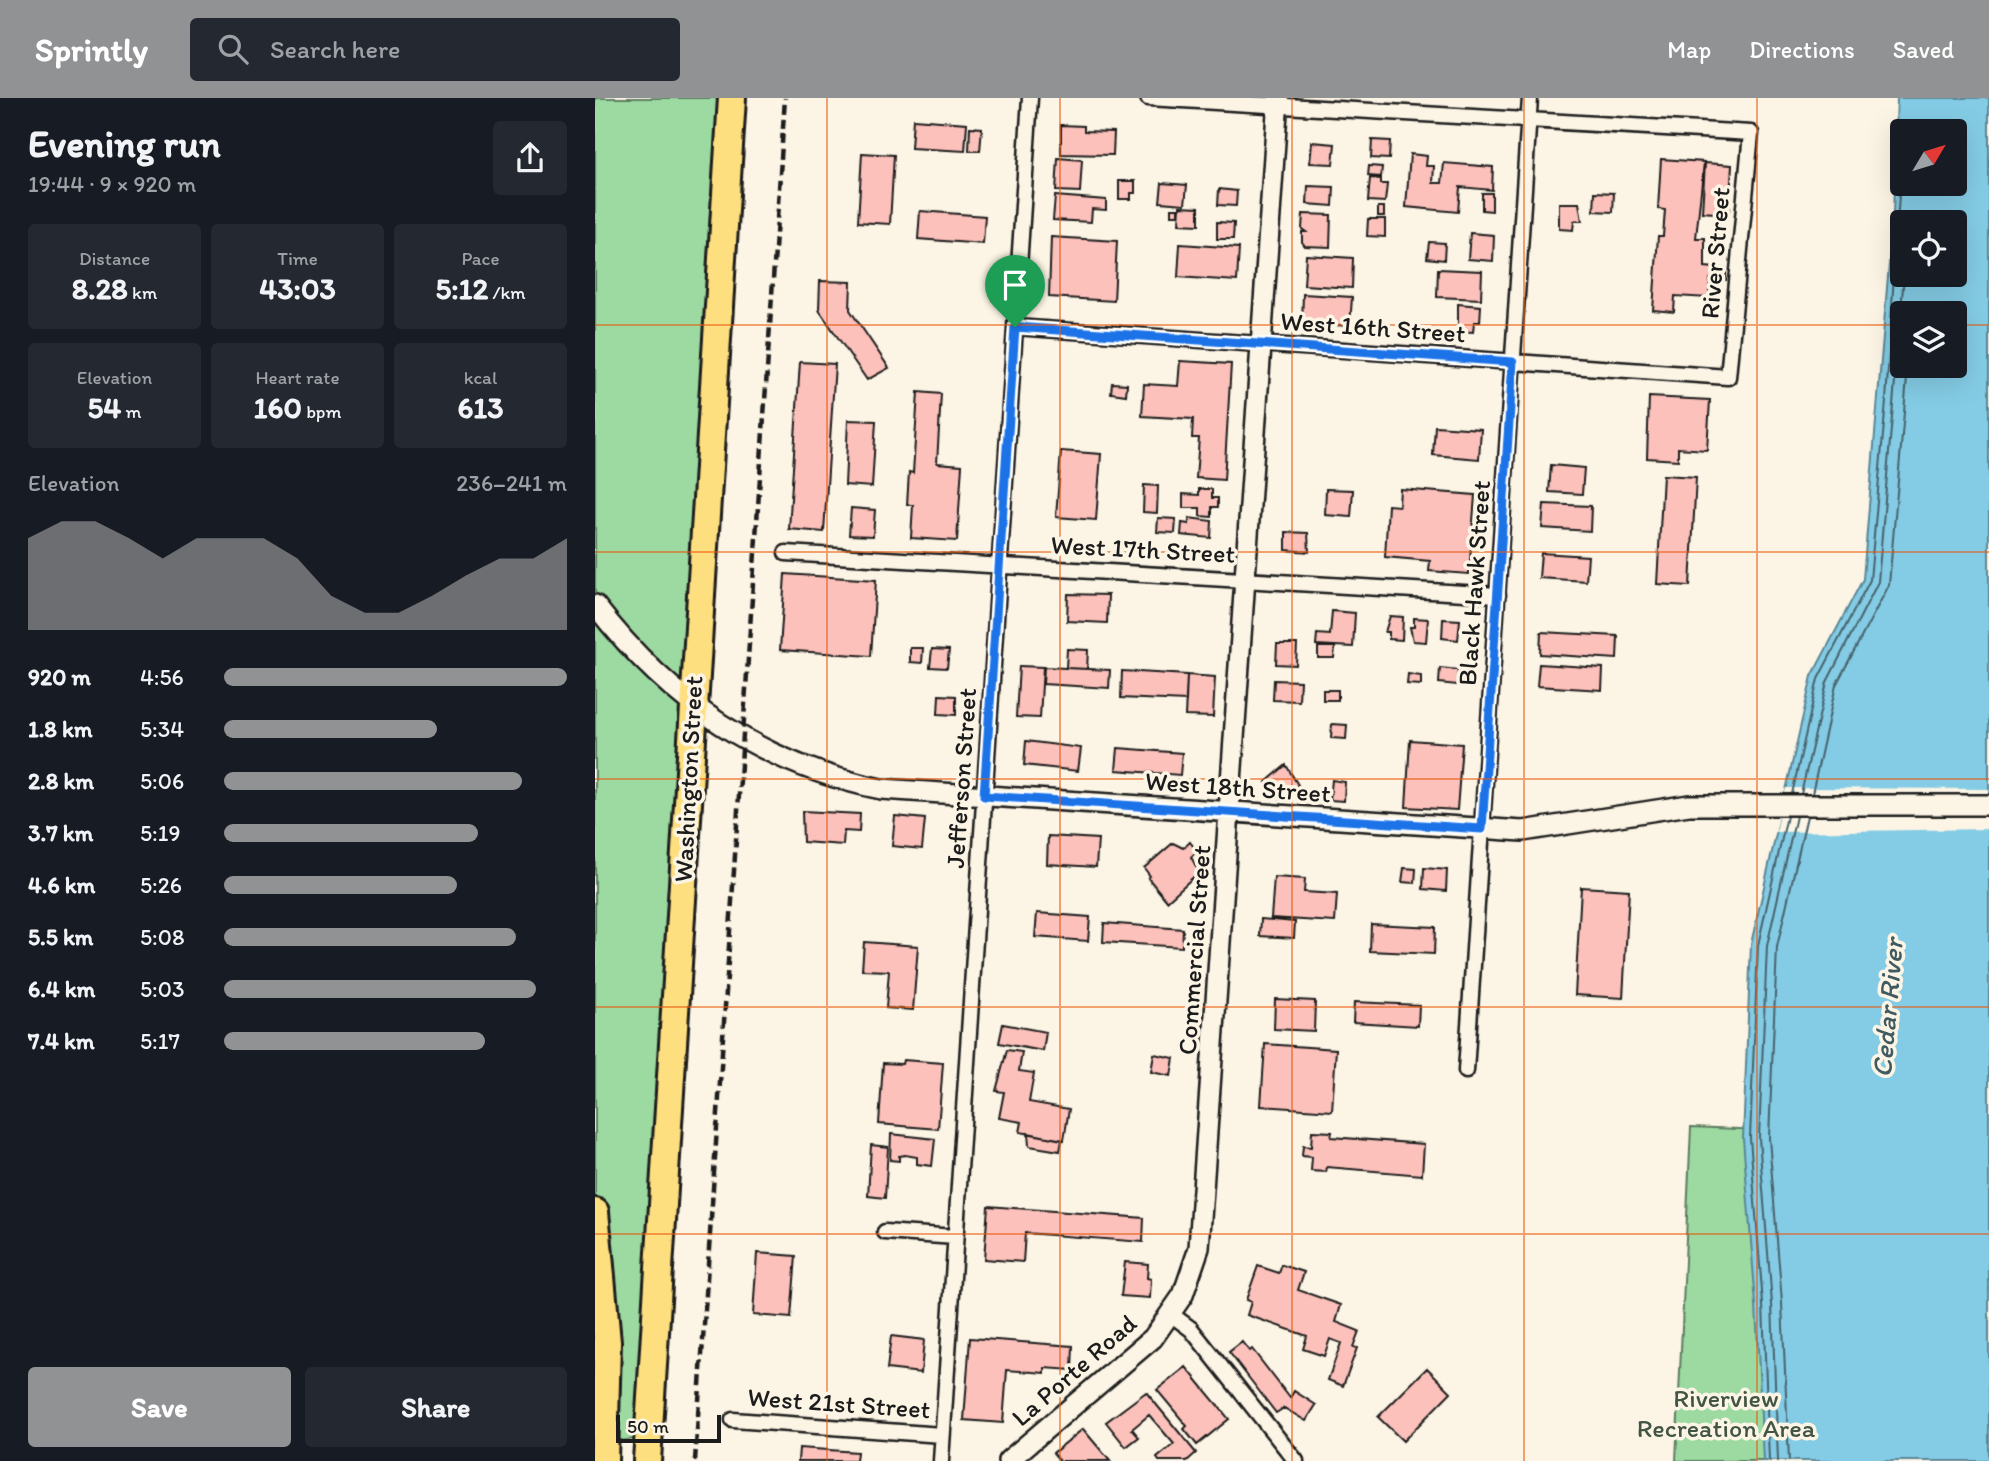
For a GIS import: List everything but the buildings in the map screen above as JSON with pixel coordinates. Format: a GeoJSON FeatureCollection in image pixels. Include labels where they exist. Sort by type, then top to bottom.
{"type":"FeatureCollection","features":[{"type":"Feature","properties":{"kind":"highway","name":"Washington Street"},"geometry":{"type":"LineString","coordinates":[[647,1461],[692,705],[732,98]]}},
{"type":"Feature","properties":{"kind":"highway"},"geometry":{"type":"LineString","coordinates":[[595,1212],[607,1342],[604,1461]]}},
{"type":"Feature","properties":{"kind":"main road","name":"Commercial Street"},"geometry":{"type":"LineString","coordinates":[[1172,1315],[1191,1276],[1199,1248],[1277,102]]}},
{"type":"Feature","properties":{"kind":"main road","name":"West 18th Street"},"geometry":{"type":"LineString","coordinates":[[595,605],[632,650],[714,722],[765,750],[852,783],[906,792],[1482,829],[1539,830],[1664,807],[1712,804],[1989,805]]}},
{"type":"Feature","properties":{"kind":"main road","name":"La Porte Road"},"geometry":{"type":"LineString","coordinates":[[1008,1461],[1132,1359],[1172,1315]]}},
{"type":"Feature","properties":{"kind":"street","name":"Jefferson Street"},"geometry":{"type":"LineString","coordinates":[[941,1461],[1030,98]]}},
{"type":"Feature","properties":{"kind":"street"},"geometry":{"type":"LineString","coordinates":[[1148,98],[1277,102],[1528,123]]}},
{"type":"Feature","properties":{"kind":"street","name":"Black Hawk Street"},"geometry":{"type":"LineString","coordinates":[[1466,1071],[1530,98]]}},
{"type":"Feature","properties":{"kind":"street","name":"River Street"},"geometry":{"type":"LineString","coordinates":[[1528,123],[1751,134],[1728,377]]}},
{"type":"Feature","properties":{"kind":"street","name":"West 16th Street"},"geometry":{"type":"LineString","coordinates":[[1015,327],[1728,377]]}},
{"type":"Feature","properties":{"kind":"street","name":"West 17th Street"},"geometry":{"type":"LineString","coordinates":[[786,552],[1498,594]]}},
{"type":"Feature","properties":{"kind":"street"},"geometry":{"type":"LineString","coordinates":[[885,1232],[955,1237]]}},
{"type":"Feature","properties":{"kind":"street"},"geometry":{"type":"LineString","coordinates":[[1172,1315],[1191,1329],[1296,1461]]}},
{"type":"Feature","properties":{"kind":"street","name":"West 21st Street"},"geometry":{"type":"LineString","coordinates":[[733,1420],[942,1435]]}},
{"type":"Feature","properties":{"kind":"green space"},"geometry":{"type":"Polygon","coordinates":[[[595,98],[738,98],[649,1438],[605,1442],[595,1211],[595,98]]]}},
{"type":"Feature","properties":{"kind":"green space","name":"Riverview Recreation Area"},"geometry":{"type":"Polygon","coordinates":[[[1691,1127],[1762,1130],[1774,1461],[1676,1461],[1691,1127]]]}},
{"type":"Feature","properties":{"kind":"water","name":"Cedar River"},"geometry":{"type":"Polygon","coordinates":[[[1897,98],[1989,98],[1989,1461],[1763,1461],[1756,1305],[1743,1138],[1751,944],[1812,676],[1863,579],[1890,251],[1890,287],[1967,287],[1967,210],[1893,210],[1894,196],[1967,196],[1967,119],[1896,119],[1897,98]]]}},
{"type":"Feature","properties":{"kind":"pier"},"geometry":{"type":"Polygon","coordinates":[[[1786,788],[1989,789],[1989,829],[1776,832],[1786,788]]]}},
{"type":"Feature","properties":{"kind":"railway"},"geometry":{"type":"LineString","coordinates":[[695,1461],[785,98]]}},
{"type":"Feature","properties":{"kind":"route"},"geometry":{"type":"LineString","coordinates":[[1015,327],[1513,362],[1482,829],[984,796],[1015,327]]}}]}
